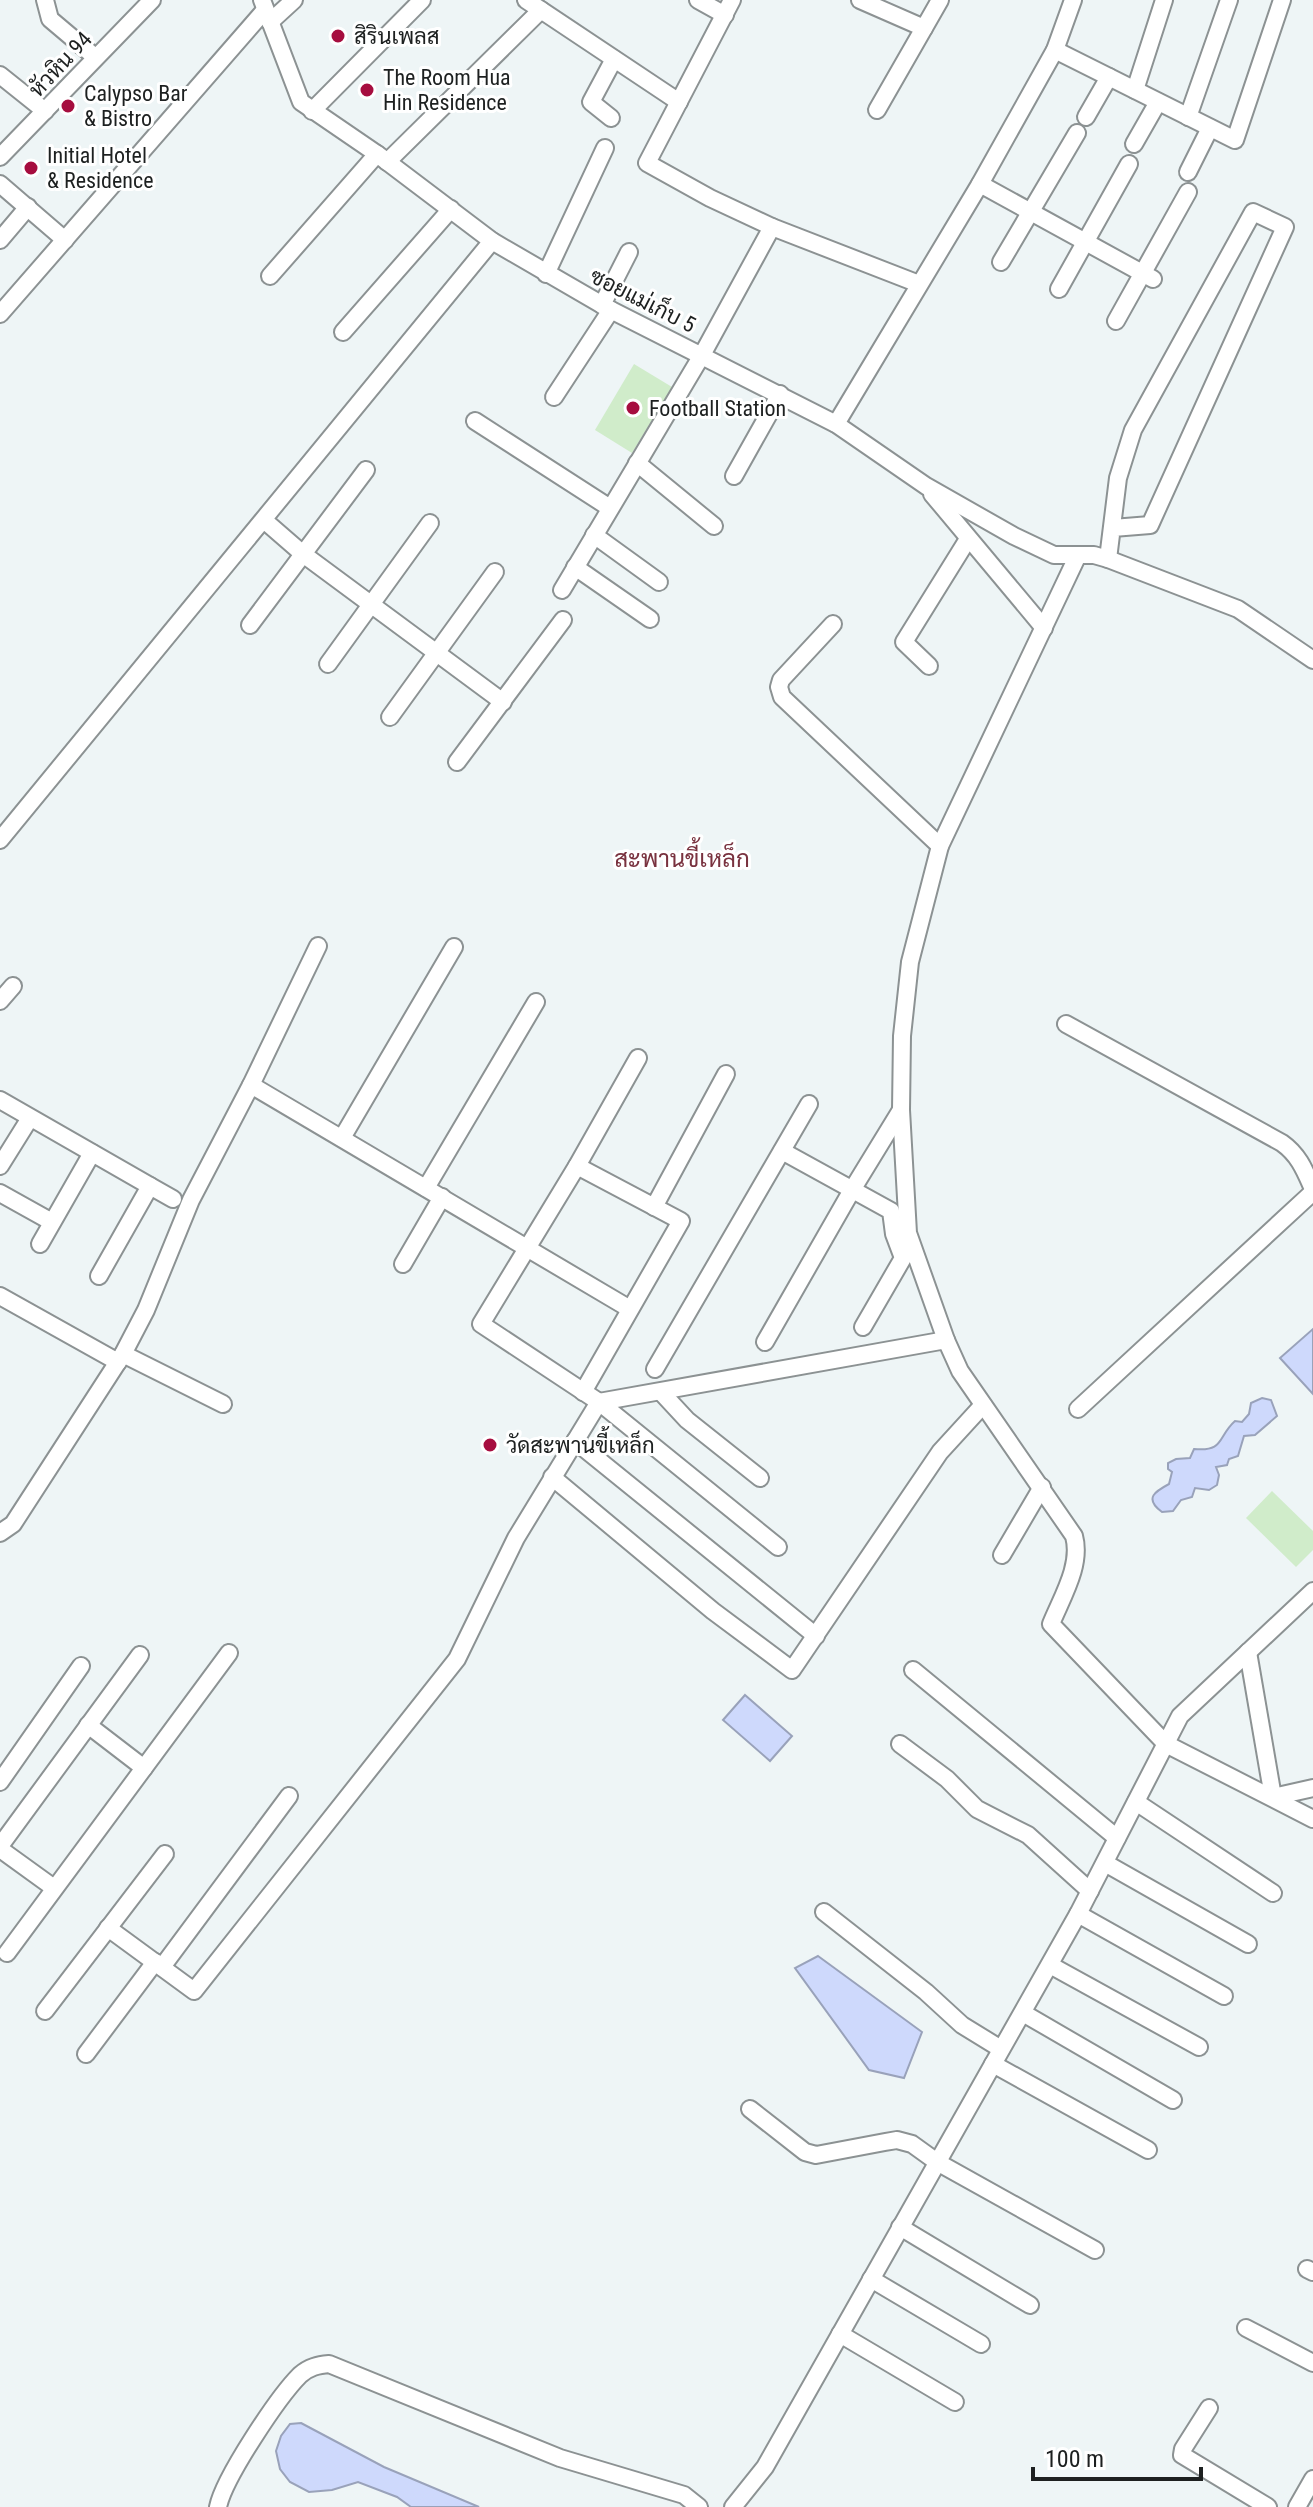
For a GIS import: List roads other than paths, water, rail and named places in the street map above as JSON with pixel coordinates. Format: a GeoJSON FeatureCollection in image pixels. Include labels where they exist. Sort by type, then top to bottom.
{"type":"FeatureCollection","features":[{"type":"Feature","properties":{"kind":"street"},"geometry":{"type":"LineString","coordinates":[[45,0],[50,19],[95,57]]}},
{"type":"Feature","properties":{"kind":"street","name":"หัวหิน 94"},"geometry":{"type":"LineString","coordinates":[[0,157],[152,0]]}},
{"type":"Feature","properties":{"kind":"street"},"geometry":{"type":"LineString","coordinates":[[0,314],[266,11],[294,0]]}},
{"type":"Feature","properties":{"kind":"street"},"geometry":{"type":"LineString","coordinates":[[312,111],[422,0]]}},
{"type":"Feature","properties":{"kind":"street"},"geometry":{"type":"LineString","coordinates":[[526,0],[679,102]]}},
{"type":"Feature","properties":{"kind":"street"},"geometry":{"type":"LineString","coordinates":[[698,0],[728,7],[647,163],[710,198],[772,227],[919,284]]}},
{"type":"Feature","properties":{"kind":"street"},"geometry":{"type":"LineString","coordinates":[[860,0],[924,28]]}},
{"type":"Feature","properties":{"kind":"street"},"geometry":{"type":"LineString","coordinates":[[877,110],[940,0]]}},
{"type":"Feature","properties":{"kind":"street"},"geometry":{"type":"LineString","coordinates":[[836,424],[980,184],[1055,50],[1073,0]]}},
{"type":"Feature","properties":{"kind":"street"},"geometry":{"type":"LineString","coordinates":[[1135,90],[1164,0]]}},
{"type":"Feature","properties":{"kind":"street"},"geometry":{"type":"LineString","coordinates":[[1188,117],[1229,0]]}},
{"type":"Feature","properties":{"kind":"street"},"geometry":{"type":"LineString","coordinates":[[1055,50],[1235,140],[1282,0]]}},
{"type":"Feature","properties":{"kind":"street"},"geometry":{"type":"LineString","coordinates":[[270,276],[382,158],[541,10]]}},
{"type":"Feature","properties":{"kind":"street","name":"ซอยแม่เก็บ 5"},"geometry":{"type":"LineString","coordinates":[[266,11],[298,97],[312,111],[382,158],[492,241],[606,308],[836,424],[926,486],[1054,555],[1108,559],[1238,609],[1313,660]]}},
{"type":"Feature","properties":{"kind":"street"},"geometry":{"type":"LineString","coordinates":[[611,118],[591,102],[614,59]]}},
{"type":"Feature","properties":{"kind":"street"},"geometry":{"type":"LineString","coordinates":[[0,75],[45,111]]}},
{"type":"Feature","properties":{"kind":"street"},"geometry":{"type":"LineString","coordinates":[[1086,117],[1109,77]]}},
{"type":"Feature","properties":{"kind":"street"},"geometry":{"type":"LineString","coordinates":[[1134,144],[1158,102]]}},
{"type":"Feature","properties":{"kind":"street"},"geometry":{"type":"LineString","coordinates":[[1188,172],[1210,128]]}},
{"type":"Feature","properties":{"kind":"street"},"geometry":{"type":"LineString","coordinates":[[1001,262],[1077,133]]}},
{"type":"Feature","properties":{"kind":"street"},"geometry":{"type":"LineString","coordinates":[[546,274],[605,148]]}},
{"type":"Feature","properties":{"kind":"street"},"geometry":{"type":"LineString","coordinates":[[1059,289],[1129,164]]}},
{"type":"Feature","properties":{"kind":"street"},"geometry":{"type":"LineString","coordinates":[[0,184],[65,240]]}},
{"type":"Feature","properties":{"kind":"street"},"geometry":{"type":"LineString","coordinates":[[980,184],[1147,276]]}},
{"type":"Feature","properties":{"kind":"street"},"geometry":{"type":"LineString","coordinates":[[1116,321],[1147,276],[1188,192]]}},
{"type":"Feature","properties":{"kind":"street"},"geometry":{"type":"LineString","coordinates":[[0,240],[28,207]]}},
{"type":"Feature","properties":{"kind":"street"},"geometry":{"type":"LineString","coordinates":[[343,332],[451,209]]}},
{"type":"Feature","properties":{"kind":"street"},"geometry":{"type":"LineString","coordinates":[[1108,559],[1118,478],[1133,430],[1253,212],[1285,227],[1150,525],[1113,528]]}},
{"type":"Feature","properties":{"kind":"street"},"geometry":{"type":"LineString","coordinates":[[562,590],[702,355],[772,227]]}},
{"type":"Feature","properties":{"kind":"street"},"geometry":{"type":"LineString","coordinates":[[0,840],[492,241]]}},
{"type":"Feature","properties":{"kind":"street"},"geometry":{"type":"LineString","coordinates":[[554,397],[606,308],[629,252]]}},
{"type":"Feature","properties":{"kind":"street"},"geometry":{"type":"LineString","coordinates":[[734,476],[780,394]]}},
{"type":"Feature","properties":{"kind":"street"},"geometry":{"type":"LineString","coordinates":[[475,421],[610,508]]}},
{"type":"Feature","properties":{"kind":"street"},"geometry":{"type":"LineString","coordinates":[[637,463],[714,526]]}},
{"type":"Feature","properties":{"kind":"street"},"geometry":{"type":"LineString","coordinates":[[250,625],[366,470]]}},
{"type":"Feature","properties":{"kind":"street"},"geometry":{"type":"LineString","coordinates":[[926,486],[1044,628]]}},
{"type":"Feature","properties":{"kind":"street"},"geometry":{"type":"LineString","coordinates":[[265,521],[303,554],[503,702]]}},
{"type":"Feature","properties":{"kind":"street"},"geometry":{"type":"LineString","coordinates":[[328,664],[430,523]]}},
{"type":"Feature","properties":{"kind":"street"},"geometry":{"type":"LineString","coordinates":[[594,535],[659,582]]}},
{"type":"Feature","properties":{"kind":"street"},"geometry":{"type":"LineString","coordinates":[[929,666],[904,642],[968,539]]}},
{"type":"Feature","properties":{"kind":"street"},"geometry":{"type":"LineString","coordinates":[[1078,555],[940,846],[910,962],[902,1036],[901,1110],[908,1233],[960,1371],[1074,1536],[1077,1548],[1075,1564],[1051,1624],[1166,1744],[1313,1819]]}},
{"type":"Feature","properties":{"kind":"street"},"geometry":{"type":"LineString","coordinates":[[575,567],[650,619]]}},
{"type":"Feature","properties":{"kind":"street"},"geometry":{"type":"LineString","coordinates":[[390,717],[495,572]]}},
{"type":"Feature","properties":{"kind":"street"},"geometry":{"type":"LineString","coordinates":[[457,762],[563,620]]}},
{"type":"Feature","properties":{"kind":"street"},"geometry":{"type":"LineString","coordinates":[[833,624],[781,680],[779,687],[782,697],[940,846]]}},
{"type":"Feature","properties":{"kind":"street"},"geometry":{"type":"LineString","coordinates":[[0,1533],[13,1524],[120,1358],[146,1310],[191,1200],[318,946]]}},
{"type":"Feature","properties":{"kind":"street"},"geometry":{"type":"LineString","coordinates":[[342,1138],[454,947]]}},
{"type":"Feature","properties":{"kind":"street"},"geometry":{"type":"LineString","coordinates":[[0,1001],[13,986]]}},
{"type":"Feature","properties":{"kind":"street"},"geometry":{"type":"LineString","coordinates":[[426,1188],[536,1002]]}},
{"type":"Feature","properties":{"kind":"street"},"geometry":{"type":"LineString","coordinates":[[1066,1024],[1282,1143],[1292,1150],[1302,1164],[1313,1190],[1078,1409]]}},
{"type":"Feature","properties":{"kind":"street"},"geometry":{"type":"LineString","coordinates":[[638,1058],[481,1324],[599,1402],[778,1547]]}},
{"type":"Feature","properties":{"kind":"street"},"geometry":{"type":"LineString","coordinates":[[654,1207],[726,1074]]}},
{"type":"Feature","properties":{"kind":"street"},"geometry":{"type":"LineString","coordinates":[[251,1085],[630,1309]]}},
{"type":"Feature","properties":{"kind":"street"},"geometry":{"type":"LineString","coordinates":[[0,1100],[173,1199]]}},
{"type":"Feature","properties":{"kind":"street"},"geometry":{"type":"LineString","coordinates":[[655,1369],[809,1104]]}},
{"type":"Feature","properties":{"kind":"street"},"geometry":{"type":"LineString","coordinates":[[765,1342],[901,1110]]}},
{"type":"Feature","properties":{"kind":"street"},"geometry":{"type":"LineString","coordinates":[[0,1166],[30,1118]]}},
{"type":"Feature","properties":{"kind":"street"},"geometry":{"type":"LineString","coordinates":[[782,1151],[891,1211],[894,1234],[903,1258],[863,1327]]}},
{"type":"Feature","properties":{"kind":"street"},"geometry":{"type":"LineString","coordinates":[[40,1244],[92,1153]]}},
{"type":"Feature","properties":{"kind":"street"},"geometry":{"type":"LineString","coordinates":[[577,1166],[681,1221],[583,1392]]}},
{"type":"Feature","properties":{"kind":"street"},"geometry":{"type":"LineString","coordinates":[[99,1276],[150,1186]]}},
{"type":"Feature","properties":{"kind":"street"},"geometry":{"type":"LineString","coordinates":[[0,1193],[52,1222]]}},
{"type":"Feature","properties":{"kind":"street"},"geometry":{"type":"LineString","coordinates":[[403,1264],[442,1197]]}},
{"type":"Feature","properties":{"kind":"street"},"geometry":{"type":"LineString","coordinates":[[0,1296],[120,1358],[223,1404]]}},
{"type":"Feature","properties":{"kind":"street"},"geometry":{"type":"LineString","coordinates":[[108,1928],[194,1991],[457,1659],[516,1538],[599,1402],[946,1340]]}},
{"type":"Feature","properties":{"kind":"street"},"geometry":{"type":"LineString","coordinates":[[661,1392],[687,1420],[760,1478]]}},
{"type":"Feature","properties":{"kind":"street"},"geometry":{"type":"LineString","coordinates":[[552,1477],[713,1611],[789,1670],[795,1669],[940,1452],[983,1405]]}},
{"type":"Feature","properties":{"kind":"street"},"geometry":{"type":"LineString","coordinates":[[575,1441],[816,1636]]}},
{"type":"Feature","properties":{"kind":"street"},"geometry":{"type":"LineString","coordinates":[[1002,1555],[1042,1487]]}},
{"type":"Feature","properties":{"kind":"street"},"geometry":{"type":"LineString","coordinates":[[733,2507],[765,2467],[1023,2013],[1180,1716],[1313,1591]]}},
{"type":"Feature","properties":{"kind":"street"},"geometry":{"type":"LineString","coordinates":[[1248,1652],[1273,1797]]}},
{"type":"Feature","properties":{"kind":"street"},"geometry":{"type":"LineString","coordinates":[[7,1953],[229,1653]]}},
{"type":"Feature","properties":{"kind":"street"},"geometry":{"type":"LineString","coordinates":[[54,1888],[0,1848],[140,1655]]}},
{"type":"Feature","properties":{"kind":"street"},"geometry":{"type":"LineString","coordinates":[[0,1782],[81,1666]]}},
{"type":"Feature","properties":{"kind":"street"},"geometry":{"type":"LineString","coordinates":[[913,1670],[1117,1838]]}},
{"type":"Feature","properties":{"kind":"street"},"geometry":{"type":"LineString","coordinates":[[88,1725],[144,1768]]}},
{"type":"Feature","properties":{"kind":"street"},"geometry":{"type":"LineString","coordinates":[[900,1744],[947,1779],[977,1809],[1028,1835],[1090,1891]]}},
{"type":"Feature","properties":{"kind":"street"},"geometry":{"type":"LineString","coordinates":[[1273,1797],[1313,1788]]}},
{"type":"Feature","properties":{"kind":"street"},"geometry":{"type":"LineString","coordinates":[[86,2054],[289,1796]]}},
{"type":"Feature","properties":{"kind":"street"},"geometry":{"type":"LineString","coordinates":[[1136,1802],[1273,1893]]}},
{"type":"Feature","properties":{"kind":"street"},"geometry":{"type":"LineString","coordinates":[[45,2011],[165,1854]]}},
{"type":"Feature","properties":{"kind":"street"},"geometry":{"type":"LineString","coordinates":[[1105,1863],[1248,1944]]}},
{"type":"Feature","properties":{"kind":"street"},"geometry":{"type":"LineString","coordinates":[[824,1912],[926,1992],[997,2056],[1148,2150]]}},
{"type":"Feature","properties":{"kind":"street"},"geometry":{"type":"LineString","coordinates":[[1078,1914],[1224,1996]]}},
{"type":"Feature","properties":{"kind":"street"},"geometry":{"type":"LineString","coordinates":[[1050,1965],[1199,2047]]}},
{"type":"Feature","properties":{"kind":"street"},"geometry":{"type":"LineString","coordinates":[[1023,2013],[1173,2100]]}},
{"type":"Feature","properties":{"kind":"street"},"geometry":{"type":"LineString","coordinates":[[750,2109],[805,2152],[816,2155],[897,2140],[912,2144],[937,2162],[1095,2250]]}},
{"type":"Feature","properties":{"kind":"street"},"geometry":{"type":"LineString","coordinates":[[900,2227],[1030,2305]]}},
{"type":"Feature","properties":{"kind":"street"},"geometry":{"type":"LineString","coordinates":[[871,2279],[981,2344]]}},
{"type":"Feature","properties":{"kind":"street"},"geometry":{"type":"LineString","coordinates":[[1246,2328],[1313,2363]]}},
{"type":"Feature","properties":{"kind":"street"},"geometry":{"type":"LineString","coordinates":[[840,2334],[955,2402]]}},
{"type":"Feature","properties":{"kind":"street"},"geometry":{"type":"LineString","coordinates":[[218,2507],[257,2432],[300,2376],[316,2365],[329,2364],[560,2458],[684,2495],[699,2507]]}},
{"type":"Feature","properties":{"kind":"street"},"geometry":{"type":"LineString","coordinates":[[1209,2408],[1182,2455],[1268,2507]]}},
{"type":"Feature","properties":{"kind":"street"},"geometry":{"type":"LineString","coordinates":[[1297,2507],[1313,2479]]}},
{"type":"Feature","properties":{"kind":"water"},"geometry":{"type":"Polygon","coordinates":[[[1313,1329],[1313,1394],[1280,1358],[1313,1329]]]}},
{"type":"Feature","properties":{"kind":"water"},"geometry":{"type":"Polygon","coordinates":[[[1262,1398],[1271,1400],[1277,1416],[1255,1435],[1244,1436],[1238,1456],[1229,1459],[1227,1465],[1216,1467],[1219,1475],[1217,1485],[1209,1490],[1195,1488],[1192,1497],[1181,1500],[1173,1511],[1162,1512],[1156,1507],[1152,1499],[1154,1495],[1169,1484],[1172,1472],[1168,1469],[1168,1463],[1190,1458],[1194,1449],[1216,1446],[1235,1421],[1242,1422],[1249,1414],[1251,1403],[1262,1398]]]}},
{"type":"Feature","properties":{"kind":"water"},"geometry":{"type":"Polygon","coordinates":[[[745,1695],[792,1736],[770,1761],[723,1720],[745,1695]]]}},
{"type":"Feature","properties":{"kind":"water"},"geometry":{"type":"Polygon","coordinates":[[[818,1956],[922,2032],[904,2078],[869,2070],[795,1968],[818,1956]]]}},
{"type":"Feature","properties":{"kind":"water"},"geometry":{"type":"Polygon","coordinates":[[[301,2423],[384,2467],[479,2507],[411,2507],[397,2497],[358,2482],[332,2490],[309,2492],[290,2482],[280,2469],[276,2451],[281,2436],[290,2424],[301,2423]]]}},
{"type":"Feature","properties":{"kind":"place","name":"สิรินเพลส"},"geometry":{"type":"Point","coordinates":[338,36]}},
{"type":"Feature","properties":{"kind":"place","name":"The Room Hua Hin Residence"},"geometry":{"type":"Point","coordinates":[367,90]}},
{"type":"Feature","properties":{"kind":"place","name":"Calypso Bar & Bistro"},"geometry":{"type":"Point","coordinates":[68,106]}},
{"type":"Feature","properties":{"kind":"place","name":"Initial Hotel & Residence"},"geometry":{"type":"Point","coordinates":[31,168]}},
{"type":"Feature","properties":{"kind":"place","name":"Football Station"},"geometry":{"type":"Point","coordinates":[633,408]}},
{"type":"Feature","properties":{"kind":"place","name":"วัดสะพานขี้เหล็ก"},"geometry":{"type":"Point","coordinates":[490,1445]}},
{"type":"Feature","properties":{"kind":"district","name":"สะพานขี้เหล็ก"},"geometry":{"type":"Point","coordinates":[682,859]}}]}
